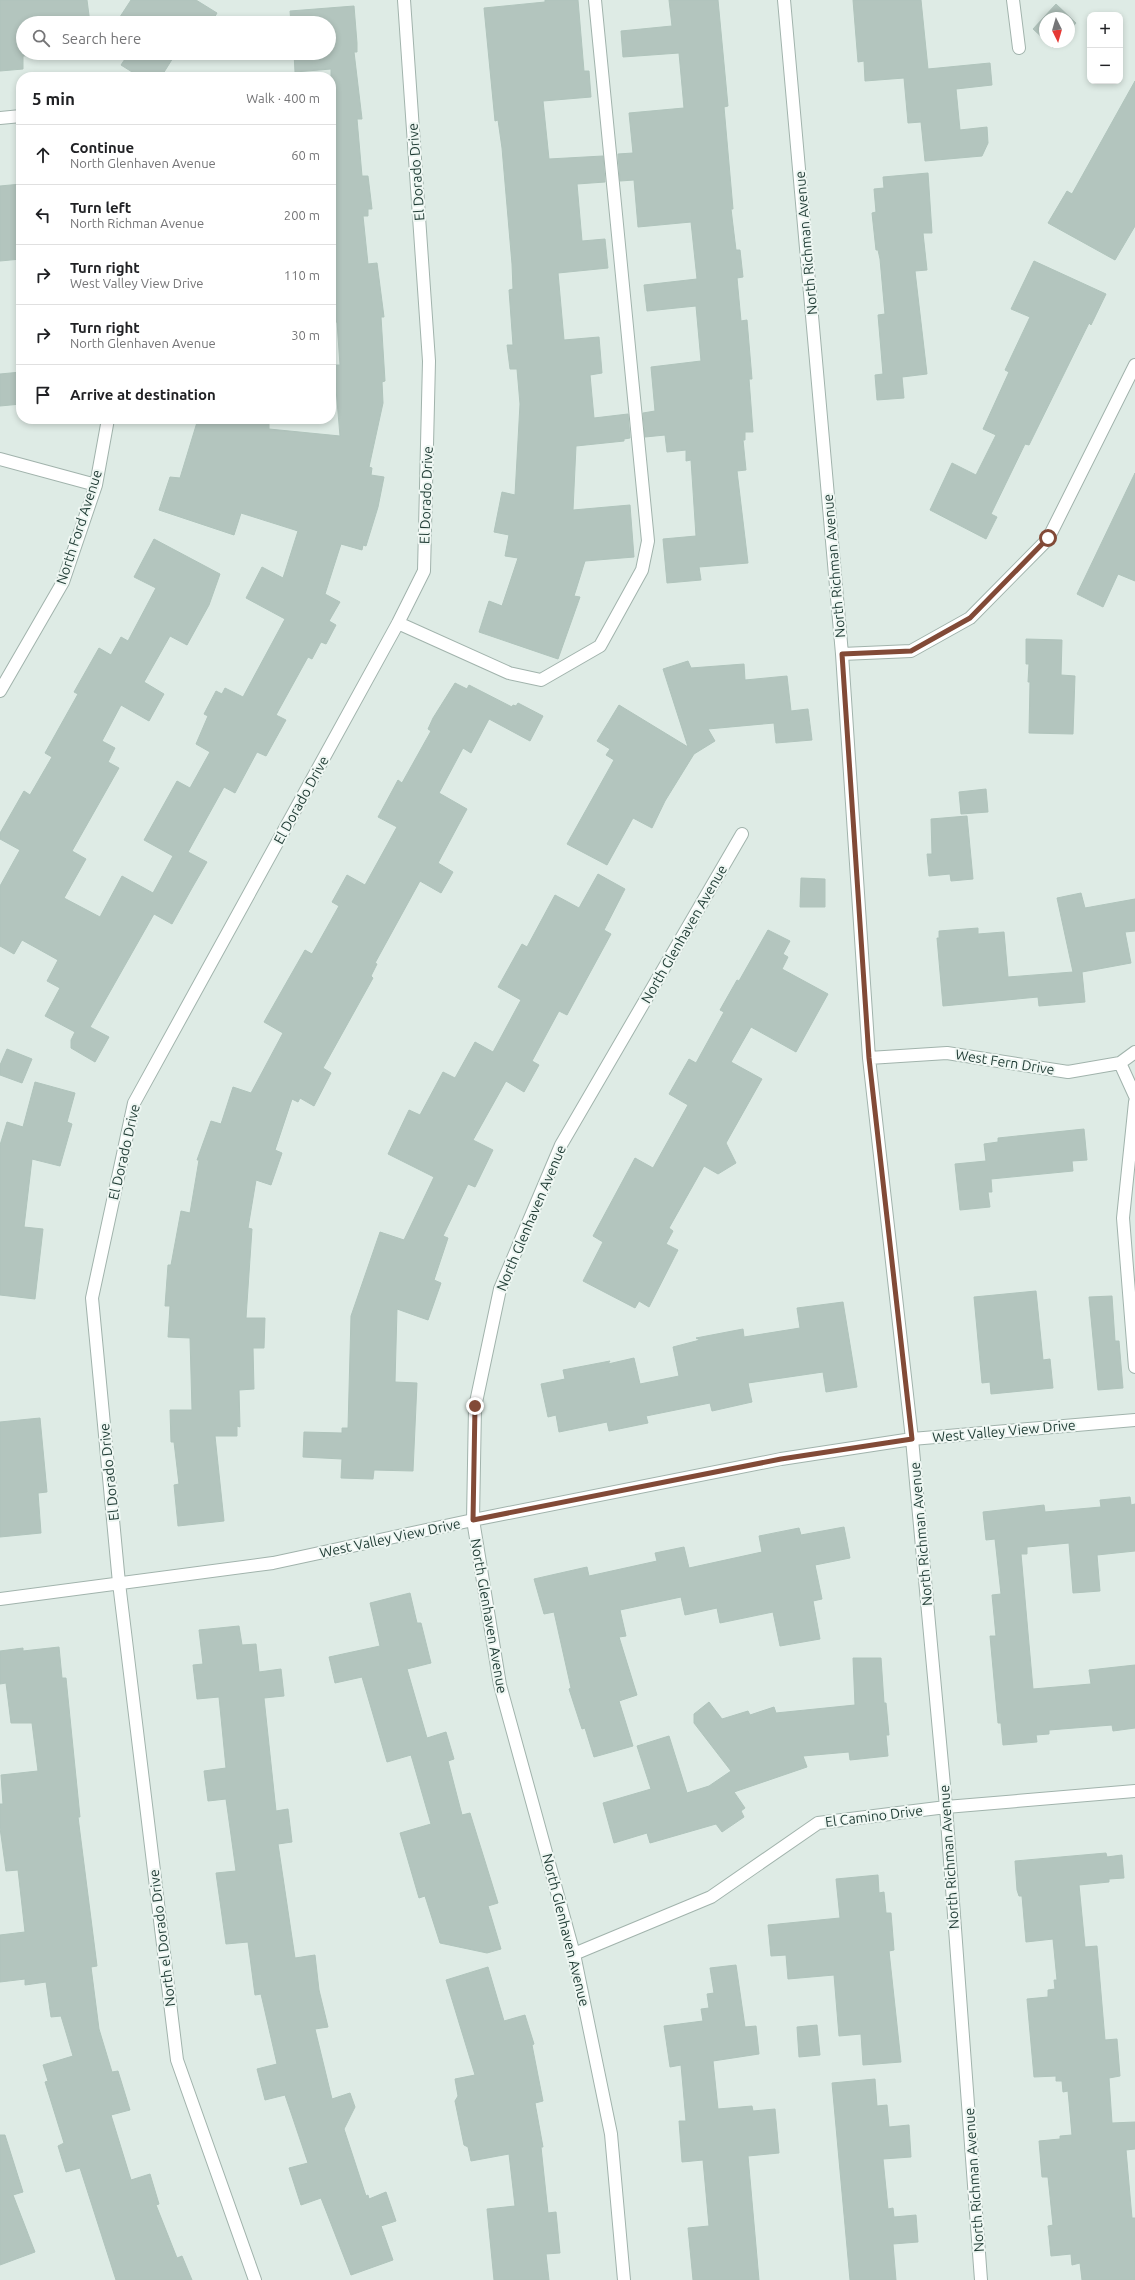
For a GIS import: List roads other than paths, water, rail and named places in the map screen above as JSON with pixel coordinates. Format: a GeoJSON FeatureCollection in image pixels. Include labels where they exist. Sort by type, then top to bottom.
{"type":"FeatureCollection","features":[{"type":"Feature","properties":{"kind":"street","name":"El Dorado Drive"},"geometry":{"type":"LineString","coordinates":[[120,1583],[92,1298],[134,1103],[398,623],[424,571],[429,361],[404,0]]}},
{"type":"Feature","properties":{"kind":"street"},"geometry":{"type":"LineString","coordinates":[[398,623],[509,673],[541,680],[600,646],[642,570],[648,541],[595,0]]}},
{"type":"Feature","properties":{"kind":"street","name":"North Richman Avenue"},"geometry":{"type":"LineString","coordinates":[[784,0],[842,654],[869,1058],[912,1439],[946,1807],[981,2280]]}},
{"type":"Feature","properties":{"kind":"street"},"geometry":{"type":"LineString","coordinates":[[1013,0],[1019,48]]}},
{"type":"Feature","properties":{"kind":"street"},"geometry":{"type":"LineString","coordinates":[[0,118],[16,116]]}},
{"type":"Feature","properties":{"kind":"street"},"geometry":{"type":"LineString","coordinates":[[842,654],[911,651],[970,618],[1048,538],[1135,365]]}},
{"type":"Feature","properties":{"kind":"street","name":"North Ford Avenue"},"geometry":{"type":"LineString","coordinates":[[0,691],[63,582],[96,485],[107,424]]}},
{"type":"Feature","properties":{"kind":"street"},"geometry":{"type":"LineString","coordinates":[[0,459],[96,485]]}},
{"type":"Feature","properties":{"kind":"street","name":"North Glenhaven Avenue"},"geometry":{"type":"LineString","coordinates":[[624,2280],[612,2134],[574,1954],[500,1685],[473,1520],[475,1406],[500,1289],[561,1145],[742,834]]}},
{"type":"Feature","properties":{"kind":"street","name":"West Fern Drive"},"geometry":{"type":"LineString","coordinates":[[869,1058],[947,1053],[1068,1072],[1120,1063],[1135,1052]]}},
{"type":"Feature","properties":{"kind":"street"},"geometry":{"type":"LineString","coordinates":[[1120,1063],[1135,1096]]}},
{"type":"Feature","properties":{"kind":"street"},"geometry":{"type":"LineString","coordinates":[[1135,1102],[1123,1218],[1135,1367]]}},
{"type":"Feature","properties":{"kind":"street","name":"West Valley View Drive"},"geometry":{"type":"LineString","coordinates":[[0,1599],[273,1563],[473,1520],[781,1459],[912,1439],[1135,1420]]}},
{"type":"Feature","properties":{"kind":"street","name":"North el Dorado Drive"},"geometry":{"type":"LineString","coordinates":[[120,1583],[177,2060],[255,2280]]}},
{"type":"Feature","properties":{"kind":"street","name":"El Camino Drive"},"geometry":{"type":"LineString","coordinates":[[574,1954],[711,1897],[818,1823],[946,1807],[1135,1791]]}}]}
